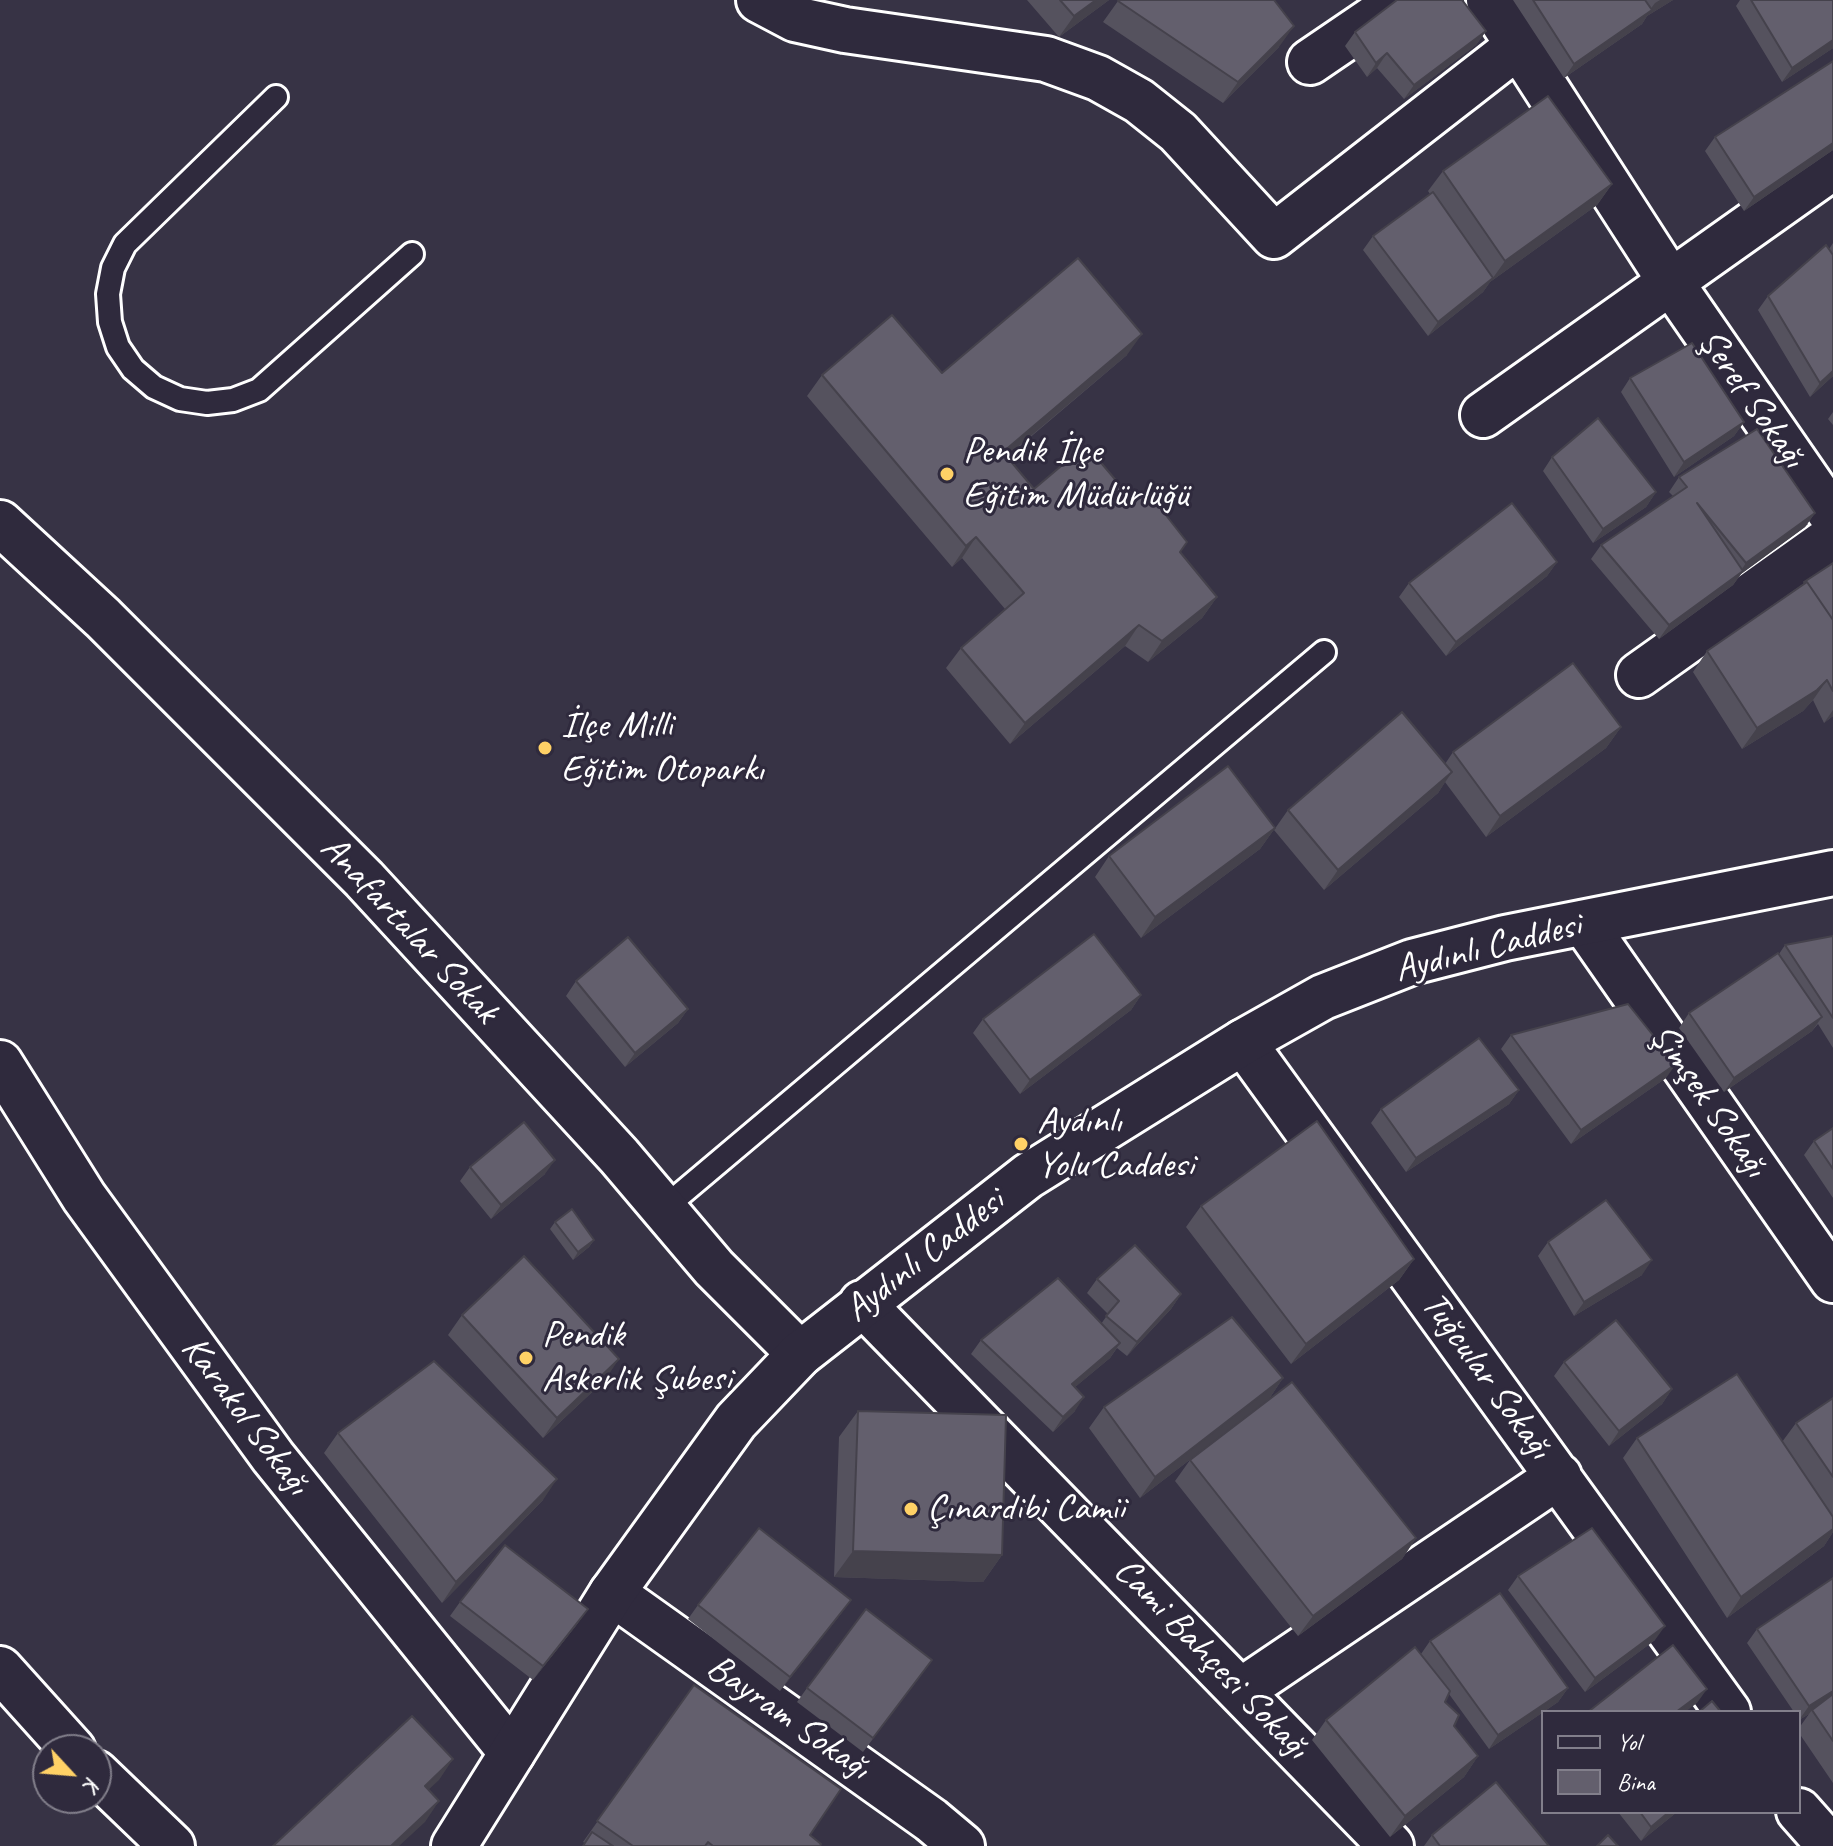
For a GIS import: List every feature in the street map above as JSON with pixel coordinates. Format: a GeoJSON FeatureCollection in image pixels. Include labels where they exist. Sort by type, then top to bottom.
{"type":"FeatureCollection","features":[{"type":"Feature","properties":{"kind":"street"},"geometry":{"type":"LineString","coordinates":[[1310,62],[1401,0]]}},
{"type":"Feature","properties":{"kind":"street","name":"Şeref Sokağı"},"geometry":{"type":"LineString","coordinates":[[1489,0],[1670,281],[1833,517]]}},
{"type":"Feature","properties":{"kind":"street"},"geometry":{"type":"LineString","coordinates":[[790,6],[845,30],[1046,59],[1098,78],[1139,101],[1178,132],[1274,236],[1518,46]]}},
{"type":"Feature","properties":{"kind":"street"},"geometry":{"type":"LineString","coordinates":[[1483,415],[1833,167]]}},
{"type":"Feature","properties":{"kind":"street","name":"Anafartalar Sokak"},"geometry":{"type":"LineString","coordinates":[[0,523],[103,618],[364,879],[619,1156],[714,1268],[800,1354]]}},
{"type":"Feature","properties":{"kind":"street"},"geometry":{"type":"LineString","coordinates":[[1639,675],[1833,537]]}},
{"type":"Feature","properties":{"kind":"street","name":"Aydınlı Caddesi"},"geometry":{"type":"LineString","coordinates":[[454,1846],[612,1593],[736,1421],[800,1354],[1028,1176],[1243,1042],[1323,997],[1412,962],[1584,923],[1833,873]]}},
{"type":"Feature","properties":{"kind":"street","name":"Şimşek Sokağı"},"geometry":{"type":"LineString","coordinates":[[1584,923],[1833,1280]]}},
{"type":"Feature","properties":{"kind":"street","name":"Tuğcular Sokağı"},"geometry":{"type":"LineString","coordinates":[[1243,1042],[1727,1710]]}},
{"type":"Feature","properties":{"kind":"street","name":"Karakol Sokağı"},"geometry":{"type":"LineString","coordinates":[[0,1063],[84,1197],[273,1457],[512,1753]]}},
{"type":"Feature","properties":{"kind":"street","name":"Cami Bahçesi Sokağı"},"geometry":{"type":"LineString","coordinates":[[862,1303],[1391,1846]]}},
{"type":"Feature","properties":{"kind":"street"},"geometry":{"type":"LineString","coordinates":[[1242,1690],[1559,1476]]}},
{"type":"Feature","properties":{"kind":"street","name":"Bayram Sokağı"},"geometry":{"type":"LineString","coordinates":[[612,1593],[931,1820],[962,1846]]}},
{"type":"Feature","properties":{"kind":"street"},"geometry":{"type":"LineString","coordinates":[[0,1669],[59,1734]]}},
{"type":"Feature","properties":{"kind":"street"},"geometry":{"type":"LineString","coordinates":[[112,1788],[172,1846]]}},
{"type":"Feature","properties":{"kind":"street"},"geometry":{"type":"LineString","coordinates":[[1801,1813],[1830,1846]]}},
{"type":"Feature","properties":{"kind":"lane"},"geometry":{"type":"LineString","coordinates":[[276,97],[125,244],[113,268],[108,294],[110,322],[118,347],[133,369],[154,387],[180,399],[207,403],[233,400],[259,390],[412,254]]}},
{"type":"Feature","properties":{"kind":"lane"},"geometry":{"type":"LineString","coordinates":[[663,1209],[1324,652]]}},
{"type":"Feature","properties":{"kind":"building"},"geometry":{"type":"Polygon","coordinates":[[[1060,0],[1096,0],[1074,16],[1060,0]]]}},
{"type":"Feature","properties":{"kind":"building"},"geometry":{"type":"Polygon","coordinates":[[[1120,0],[1274,0],[1294,26],[1238,82],[1120,0]]]}},
{"type":"Feature","properties":{"kind":"building"},"geometry":{"type":"Polygon","coordinates":[[[1397,0],[1462,0],[1486,31],[1414,85],[1387,53],[1376,63],[1355,32],[1397,0]]]}},
{"type":"Feature","properties":{"kind":"building"},"geometry":{"type":"Polygon","coordinates":[[[1533,0],[1645,0],[1652,10],[1574,64],[1533,0]]]}},
{"type":"Feature","properties":{"kind":"building"},"geometry":{"type":"Polygon","coordinates":[[[1751,0],[1833,0],[1833,40],[1792,68],[1751,0]]]}},
{"type":"Feature","properties":{"kind":"building"},"geometry":{"type":"Polygon","coordinates":[[[1833,61],[1833,143],[1754,197],[1715,137],[1833,61]]]}},
{"type":"Feature","properties":{"kind":"building"},"geometry":{"type":"Polygon","coordinates":[[[1548,96],[1612,184],[1505,261],[1443,171],[1548,96]]]}},
{"type":"Feature","properties":{"kind":"building"},"geometry":{"type":"Polygon","coordinates":[[[1433,192],[1493,278],[1438,322],[1373,236],[1433,192]]]}},
{"type":"Feature","properties":{"kind":"building"},"geometry":{"type":"Polygon","coordinates":[[[1826,245],[1833,255],[1833,371],[1820,383],[1768,296],[1826,245]]]}},
{"type":"Feature","properties":{"kind":"building"},"geometry":{"type":"Polygon","coordinates":[[[1078,258],[1142,334],[1003,452],[1034,489],[1086,445],[1130,497],[1147,491],[1187,542],[1180,552],[1217,597],[1162,641],[1139,625],[1025,723],[961,648],[1024,593],[976,537],[966,546],[822,375],[892,315],[942,373],[1078,258]]]}},
{"type":"Feature","properties":{"kind":"building"},"geometry":{"type":"Polygon","coordinates":[[[1692,343],[1744,422],[1684,462],[1630,378],[1692,343]]]}},
{"type":"Feature","properties":{"kind":"building"},"geometry":{"type":"Polygon","coordinates":[[[1598,418],[1656,492],[1603,529],[1552,457],[1598,418]]]}},
{"type":"Feature","properties":{"kind":"building"},"geometry":{"type":"Polygon","coordinates":[[[1757,429],[1815,513],[1746,563],[1697,503],[1743,571],[1669,625],[1601,545],[1687,487],[1679,477],[1757,429]]]}},
{"type":"Feature","properties":{"kind":"building"},"geometry":{"type":"Polygon","coordinates":[[[1512,503],[1557,562],[1456,642],[1409,583],[1512,503]]]}},
{"type":"Feature","properties":{"kind":"building"},"geometry":{"type":"Polygon","coordinates":[[[1833,563],[1833,620],[1804,582],[1833,563]]]}},
{"type":"Feature","properties":{"kind":"building"},"geometry":{"type":"Polygon","coordinates":[[[1807,582],[1833,620],[1833,691],[1827,680],[1817,690],[1757,728],[1707,651],[1807,582]]]}},
{"type":"Feature","properties":{"kind":"building"},"geometry":{"type":"Polygon","coordinates":[[[1573,663],[1621,727],[1500,816],[1453,752],[1573,663]]]}},
{"type":"Feature","properties":{"kind":"building"},"geometry":{"type":"Polygon","coordinates":[[[1402,712],[1452,772],[1338,870],[1288,810],[1402,712]]]}},
{"type":"Feature","properties":{"kind":"building"},"geometry":{"type":"Polygon","coordinates":[[[1228,766],[1275,828],[1155,917],[1109,856],[1228,766]]]}},
{"type":"Feature","properties":{"kind":"building"},"geometry":{"type":"Polygon","coordinates":[[[1094,934],[1141,995],[1030,1080],[983,1019],[1094,934]]]}},
{"type":"Feature","properties":{"kind":"building"},"geometry":{"type":"Polygon","coordinates":[[[1833,936],[1833,1018],[1785,945],[1833,936]]]}},
{"type":"Feature","properties":{"kind":"building"},"geometry":{"type":"Polygon","coordinates":[[[628,937],[688,1009],[635,1053],[576,981],[628,937]]]}},
{"type":"Feature","properties":{"kind":"building"},"geometry":{"type":"Polygon","coordinates":[[[1778,953],[1822,1017],[1734,1078],[1689,1013],[1778,953]]]}},
{"type":"Feature","properties":{"kind":"building"},"geometry":{"type":"Polygon","coordinates":[[[1628,1004],[1676,1064],[1581,1130],[1511,1035],[1628,1004]]]}},
{"type":"Feature","properties":{"kind":"building"},"geometry":{"type":"Polygon","coordinates":[[[1479,1038],[1519,1090],[1416,1158],[1381,1109],[1479,1038]]]}},
{"type":"Feature","properties":{"kind":"building"},"geometry":{"type":"Polygon","coordinates":[[[1317,1121],[1414,1259],[1306,1344],[1201,1206],[1317,1121]]]}},
{"type":"Feature","properties":{"kind":"building"},"geometry":{"type":"Polygon","coordinates":[[[524,1122],[555,1160],[501,1205],[470,1167],[524,1122]]]}},
{"type":"Feature","properties":{"kind":"building"},"geometry":{"type":"Polygon","coordinates":[[[1833,1128],[1833,1169],[1814,1141],[1833,1128]]]}},
{"type":"Feature","properties":{"kind":"building"},"geometry":{"type":"Polygon","coordinates":[[[1606,1200],[1652,1260],[1584,1302],[1548,1242],[1606,1200]]]}},
{"type":"Feature","properties":{"kind":"building"},"geometry":{"type":"Polygon","coordinates":[[[572,1209],[594,1240],[578,1252],[555,1222],[572,1209]]]}},
{"type":"Feature","properties":{"kind":"building"},"geometry":{"type":"Polygon","coordinates":[[[1135,1245],[1181,1294],[1137,1342],[1106,1316],[1119,1301],[1097,1279],[1135,1245]]]}},
{"type":"Feature","properties":{"kind":"building","name":"Pendik Askerlik Şubesi"},"geometry":{"type":"Polygon","coordinates":[[[524,1256],[619,1359],[557,1418],[462,1315],[524,1256]]]}},
{"type":"Feature","properties":{"kind":"building"},"geometry":{"type":"Polygon","coordinates":[[[1058,1278],[1120,1343],[1072,1384],[1084,1397],[1063,1417],[981,1340],[1058,1278]]]}},
{"type":"Feature","properties":{"kind":"building"},"geometry":{"type":"Polygon","coordinates":[[[1232,1317],[1283,1378],[1155,1477],[1104,1407],[1232,1317]]]}},
{"type":"Feature","properties":{"kind":"building"},"geometry":{"type":"Polygon","coordinates":[[[1616,1320],[1672,1389],[1619,1431],[1564,1362],[1616,1320]]]}},
{"type":"Feature","properties":{"kind":"building"},"geometry":{"type":"Polygon","coordinates":[[[434,1361],[557,1479],[456,1582],[338,1433],[434,1361]]]}},
{"type":"Feature","properties":{"kind":"building"},"geometry":{"type":"Polygon","coordinates":[[[1737,1374],[1833,1517],[1833,1529],[1741,1597],[1637,1438],[1737,1374]]]}},
{"type":"Feature","properties":{"kind":"building"},"geometry":{"type":"Polygon","coordinates":[[[1292,1382],[1416,1538],[1313,1616],[1190,1460],[1292,1382]]]}},
{"type":"Feature","properties":{"kind":"building"},"geometry":{"type":"Polygon","coordinates":[[[1833,1398],[1833,1477],[1796,1423],[1833,1398]]]}},
{"type":"Feature","properties":{"kind":"building","name":"Çınardibi Camii"},"geometry":{"type":"Polygon","coordinates":[[[858,1411],[1006,1415],[1002,1555],[853,1551],[858,1411]]]}},
{"type":"Feature","properties":{"kind":"building"},"geometry":{"type":"Polygon","coordinates":[[[759,1528],[851,1600],[790,1677],[698,1605],[759,1528]]]}},
{"type":"Feature","properties":{"kind":"building"},"geometry":{"type":"Polygon","coordinates":[[[1592,1528],[1665,1626],[1595,1678],[1518,1576],[1592,1528]]]}},
{"type":"Feature","properties":{"kind":"building"},"geometry":{"type":"Polygon","coordinates":[[[505,1545],[588,1609],[543,1666],[460,1602],[505,1545]]]}},
{"type":"Feature","properties":{"kind":"building"},"geometry":{"type":"Polygon","coordinates":[[[1833,1578],[1833,1691],[1809,1706],[1757,1629],[1833,1578]]]}},
{"type":"Feature","properties":{"kind":"building"},"geometry":{"type":"Polygon","coordinates":[[[1500,1593],[1568,1688],[1498,1735],[1430,1641],[1500,1593]]]}},
{"type":"Feature","properties":{"kind":"building"},"geometry":{"type":"Polygon","coordinates":[[[866,1609],[932,1660],[873,1738],[807,1688],[866,1609]]]}},
{"type":"Feature","properties":{"kind":"building"},"geometry":{"type":"Polygon","coordinates":[[[1673,1645],[1707,1689],[1679,1710],[1591,1710],[1673,1645]]]}},
{"type":"Feature","properties":{"kind":"building"},"geometry":{"type":"Polygon","coordinates":[[[1415,1647],[1450,1691],[1445,1702],[1459,1715],[1454,1726],[1478,1756],[1405,1816],[1326,1720],[1415,1647]]]}},
{"type":"Feature","properties":{"kind":"building"},"geometry":{"type":"Polygon","coordinates":[[[694,1685],[841,1789],[810,1835],[820,1846],[713,1846],[708,1842],[705,1846],[633,1846],[597,1821],[694,1685]]]}},
{"type":"Feature","properties":{"kind":"building"},"geometry":{"type":"Polygon","coordinates":[[[1833,1694],[1833,1741],[1812,1710],[1833,1694]]]}},
{"type":"Feature","properties":{"kind":"building"},"geometry":{"type":"Polygon","coordinates":[[[1712,1701],[1719,1710],[1701,1710],[1712,1701]]]}},
{"type":"Feature","properties":{"kind":"building"},"geometry":{"type":"Polygon","coordinates":[[[412,1716],[453,1759],[425,1786],[439,1801],[391,1846],[273,1846],[412,1716]]]}},
{"type":"Feature","properties":{"kind":"building"},"geometry":{"type":"Polygon","coordinates":[[[1496,1782],[1549,1846],[1440,1846],[1432,1835],[1496,1782]]]}},
{"type":"Feature","properties":{"kind":"building"},"geometry":{"type":"Polygon","coordinates":[[[1641,1814],[1667,1814],[1651,1827],[1641,1814]]]}},
{"type":"Feature","properties":{"kind":"building"},"geometry":{"type":"Polygon","coordinates":[[[592,1832],[613,1846],[583,1846],[592,1832]]]}},
{"type":"Feature","properties":{"kind":"building"},"geometry":{"type":"Polygon","coordinates":[[[1608,1835],[1618,1846],[1597,1846],[1608,1835]]]}},
{"type":"Feature","properties":{"kind":"place","name":"Pendik İlçe Eğitim Müdürlüğü"},"geometry":{"type":"Point","coordinates":[947,474]}},
{"type":"Feature","properties":{"kind":"place","name":"İlçe Milli Eğitim Otoparkı"},"geometry":{"type":"Point","coordinates":[545,748]}},
{"type":"Feature","properties":{"kind":"place","name":"Aydınlı Yolu Caddesi"},"geometry":{"type":"Point","coordinates":[1021,1144]}},
{"type":"Feature","properties":{"kind":"place","name":"Pendik Askerlik Şubesi"},"geometry":{"type":"Point","coordinates":[526,1358]}},
{"type":"Feature","properties":{"kind":"place","name":"Çınardibi Camii"},"geometry":{"type":"Point","coordinates":[911,1509]}}]}
